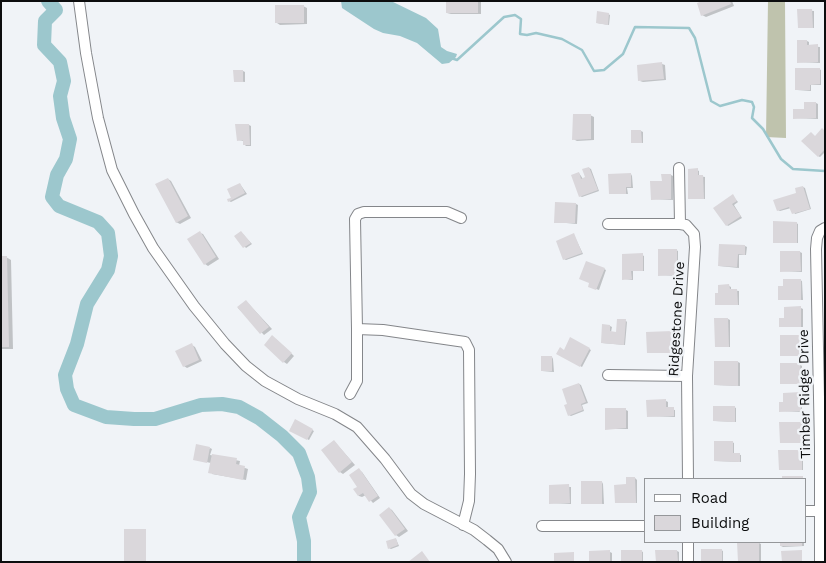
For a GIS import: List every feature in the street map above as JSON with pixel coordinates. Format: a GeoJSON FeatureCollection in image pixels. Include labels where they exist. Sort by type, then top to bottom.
{"type":"FeatureCollection","features":[{"type":"Feature","properties":{"kind":"street"},"geometry":{"type":"LineString","coordinates":[[79,1],[98,118],[112,170],[129,206],[154,248],[194,306],[246,366],[265,381],[298,399],[335,414],[357,427],[385,459],[411,494],[424,504],[488,540],[498,549],[506,562]]}},
{"type":"Feature","properties":{"kind":"street"},"geometry":{"type":"LineString","coordinates":[[608,224],[680,224],[679,168]]}},
{"type":"Feature","properties":{"kind":"street"},"geometry":{"type":"LineString","coordinates":[[350,394],[357,381],[358,330],[355,219],[358,214],[364,212],[447,212],[460,218]]}},
{"type":"Feature","properties":{"kind":"street","name":"Ridgestone Drive"},"geometry":{"type":"LineString","coordinates":[[680,224],[686,225],[692,230],[695,246],[687,376],[688,478]]}},
{"type":"Feature","properties":{"kind":"street","name":"Timber Ridge Drive"},"geometry":{"type":"LineString","coordinates":[[820,562],[816,249],[820,231],[825,228]]}},
{"type":"Feature","properties":{"kind":"street"},"geometry":{"type":"LineString","coordinates":[[358,330],[383,330],[465,342],[469,350],[470,492],[468,510],[463,525]]}},
{"type":"Feature","properties":{"kind":"street"},"geometry":{"type":"LineString","coordinates":[[608,376],[687,376]]}},
{"type":"Feature","properties":{"kind":"street"},"geometry":{"type":"LineString","coordinates":[[806,511],[820,510]]}},
{"type":"Feature","properties":{"kind":"street"},"geometry":{"type":"LineString","coordinates":[[542,526],[644,526]]}},
{"type":"Feature","properties":{"kind":"street"},"geometry":{"type":"LineString","coordinates":[[688,543],[688,562]]}},
{"type":"Feature","properties":{"kind":"green space"},"geometry":{"type":"Polygon","coordinates":[[[768,1],[825,1],[785,2],[786,138],[766,137],[768,1]]]}},
{"type":"Feature","properties":{"kind":"water"},"geometry":{"type":"Polygon","coordinates":[[[341,1],[391,1],[426,18],[438,29],[441,47],[457,54],[456,57],[449,63],[442,64],[417,43],[374,29],[342,8],[341,1]]]}},
{"type":"Feature","properties":{"kind":"building"},"geometry":{"type":"Polygon","coordinates":[[[446,1],[478,1],[478,13],[446,13],[446,1]]]}},
{"type":"Feature","properties":{"kind":"building"},"geometry":{"type":"Polygon","coordinates":[[[702,1],[730,1],[731,4],[701,16],[697,3],[702,1]]]}},
{"type":"Feature","properties":{"kind":"building"},"geometry":{"type":"Polygon","coordinates":[[[275,5],[304,5],[304,23],[275,23],[275,5]]]}},
{"type":"Feature","properties":{"kind":"building"},"geometry":{"type":"Polygon","coordinates":[[[797,9],[812,9],[813,28],[798,28],[797,9]]]}},
{"type":"Feature","properties":{"kind":"building"},"geometry":{"type":"Polygon","coordinates":[[[597,11],[609,13],[608,25],[596,23],[597,11]]]}},
{"type":"Feature","properties":{"kind":"building"},"geometry":{"type":"Polygon","coordinates":[[[797,40],[807,40],[807,45],[818,44],[818,62],[797,63],[797,40]]]}},
{"type":"Feature","properties":{"kind":"building"},"geometry":{"type":"Polygon","coordinates":[[[662,62],[664,79],[638,81],[637,65],[662,62]]]}},
{"type":"Feature","properties":{"kind":"building"},"geometry":{"type":"Polygon","coordinates":[[[795,68],[820,68],[820,84],[810,85],[810,90],[795,90],[795,68]]]}},
{"type":"Feature","properties":{"kind":"building"},"geometry":{"type":"Polygon","coordinates":[[[233,70],[243,70],[243,82],[234,82],[233,70]]]}},
{"type":"Feature","properties":{"kind":"building"},"geometry":{"type":"Polygon","coordinates":[[[804,102],[816,102],[816,118],[793,119],[793,109],[804,109],[804,102]]]}},
{"type":"Feature","properties":{"kind":"building"},"geometry":{"type":"Polygon","coordinates":[[[573,114],[591,114],[591,139],[572,140],[573,114]]]}},
{"type":"Feature","properties":{"kind":"building"},"geometry":{"type":"Polygon","coordinates":[[[235,124],[249,124],[250,145],[243,145],[243,140],[237,141],[235,124]]]}},
{"type":"Feature","properties":{"kind":"building"},"geometry":{"type":"Polygon","coordinates":[[[822,128],[825,131],[825,149],[818,157],[801,141],[811,132],[815,136],[822,128]]]}},
{"type":"Feature","properties":{"kind":"building"},"geometry":{"type":"Polygon","coordinates":[[[631,130],[641,130],[642,143],[631,143],[631,130]]]}},
{"type":"Feature","properties":{"kind":"building"},"geometry":{"type":"Polygon","coordinates":[[[589,167],[598,190],[579,197],[571,175],[579,172],[581,179],[585,177],[582,169],[589,167]]]}},
{"type":"Feature","properties":{"kind":"building"},"geometry":{"type":"Polygon","coordinates":[[[698,168],[698,175],[703,175],[704,199],[688,199],[688,169],[698,168]]]}},
{"type":"Feature","properties":{"kind":"building"},"geometry":{"type":"Polygon","coordinates":[[[631,173],[631,187],[626,187],[626,194],[609,194],[608,174],[631,173]]]}},
{"type":"Feature","properties":{"kind":"building"},"geometry":{"type":"Polygon","coordinates":[[[661,174],[671,174],[671,199],[651,200],[650,181],[662,181],[661,174]]]}},
{"type":"Feature","properties":{"kind":"building"},"geometry":{"type":"Polygon","coordinates":[[[168,178],[188,216],[176,223],[155,184],[168,178]]]}},
{"type":"Feature","properties":{"kind":"building"},"geometry":{"type":"Polygon","coordinates":[[[240,183],[245,193],[228,202],[227,199],[231,198],[227,189],[240,183]]]}},
{"type":"Feature","properties":{"kind":"building"},"geometry":{"type":"Polygon","coordinates":[[[803,186],[810,209],[792,214],[789,207],[777,211],[773,200],[796,193],[795,188],[803,186]]]}},
{"type":"Feature","properties":{"kind":"building"},"geometry":{"type":"Polygon","coordinates":[[[733,194],[737,201],[732,204],[741,216],[726,226],[713,208],[733,194]]]}},
{"type":"Feature","properties":{"kind":"building"},"geometry":{"type":"Polygon","coordinates":[[[555,202],[576,203],[575,223],[554,223],[555,202]]]}},
{"type":"Feature","properties":{"kind":"building"},"geometry":{"type":"Polygon","coordinates":[[[773,221],[797,222],[797,243],[773,243],[773,221]]]}},
{"type":"Feature","properties":{"kind":"building"},"geometry":{"type":"Polygon","coordinates":[[[200,231],[216,257],[204,265],[187,239],[200,231]]]}},
{"type":"Feature","properties":{"kind":"building"},"geometry":{"type":"Polygon","coordinates":[[[241,231],[251,243],[243,248],[234,236],[241,231]]]}},
{"type":"Feature","properties":{"kind":"building"},"geometry":{"type":"Polygon","coordinates":[[[574,233],[582,253],[563,260],[556,241],[574,233]]]}},
{"type":"Feature","properties":{"kind":"building"},"geometry":{"type":"Polygon","coordinates":[[[719,244],[745,245],[745,255],[738,254],[737,267],[718,266],[719,244]]]}},
{"type":"Feature","properties":{"kind":"building"},"geometry":{"type":"Polygon","coordinates":[[[658,249],[677,249],[677,275],[658,276],[658,249]]]}},
{"type":"Feature","properties":{"kind":"building"},"geometry":{"type":"Polygon","coordinates":[[[780,251],[800,251],[801,271],[780,272],[780,251]]]}},
{"type":"Feature","properties":{"kind":"building"},"geometry":{"type":"Polygon","coordinates":[[[643,253],[643,271],[631,271],[632,279],[622,280],[622,254],[643,253]]]}},
{"type":"Feature","properties":{"kind":"building"},"geometry":{"type":"Polygon","coordinates":[[[1,256],[7,256],[9,347],[1,347],[1,256]]]}},
{"type":"Feature","properties":{"kind":"building"},"geometry":{"type":"Polygon","coordinates":[[[586,261],[605,268],[596,290],[588,287],[589,283],[579,279],[586,261]]]}},
{"type":"Feature","properties":{"kind":"building"},"geometry":{"type":"Polygon","coordinates":[[[783,279],[801,279],[801,300],[778,300],[778,286],[783,286],[783,279]]]}},
{"type":"Feature","properties":{"kind":"building"},"geometry":{"type":"Polygon","coordinates":[[[729,284],[730,289],[737,289],[738,305],[715,305],[715,293],[718,293],[718,285],[729,284]]]}},
{"type":"Feature","properties":{"kind":"building"},"geometry":{"type":"Polygon","coordinates":[[[246,300],[269,327],[260,334],[237,307],[246,300]]]}},
{"type":"Feature","properties":{"kind":"building"},"geometry":{"type":"Polygon","coordinates":[[[801,306],[801,327],[779,327],[779,318],[784,318],[784,307],[801,306]]]}},
{"type":"Feature","properties":{"kind":"building"},"geometry":{"type":"Polygon","coordinates":[[[714,318],[728,318],[729,347],[715,347],[714,318]]]}},
{"type":"Feature","properties":{"kind":"building"},"geometry":{"type":"Polygon","coordinates":[[[617,319],[626,319],[624,345],[601,343],[602,324],[610,325],[610,331],[616,332],[617,319]]]}},
{"type":"Feature","properties":{"kind":"building"},"geometry":{"type":"Polygon","coordinates":[[[672,331],[672,353],[647,353],[646,332],[672,331]]]}},
{"type":"Feature","properties":{"kind":"building"},"geometry":{"type":"Polygon","coordinates":[[[272,335],[292,353],[283,363],[264,345],[272,335]]]}},
{"type":"Feature","properties":{"kind":"building"},"geometry":{"type":"Polygon","coordinates":[[[780,335],[801,335],[801,356],[780,356],[780,335]]]}},
{"type":"Feature","properties":{"kind":"building"},"geometry":{"type":"Polygon","coordinates":[[[570,337],[590,348],[580,367],[556,354],[560,347],[564,350],[570,337]]]}},
{"type":"Feature","properties":{"kind":"building"},"geometry":{"type":"Polygon","coordinates":[[[192,343],[199,360],[183,367],[175,351],[192,343]]]}},
{"type":"Feature","properties":{"kind":"building"},"geometry":{"type":"Polygon","coordinates":[[[541,356],[552,356],[552,371],[541,371],[541,356]]]}},
{"type":"Feature","properties":{"kind":"building"},"geometry":{"type":"Polygon","coordinates":[[[714,361],[738,361],[738,386],[714,385],[714,361]]]}},
{"type":"Feature","properties":{"kind":"building"},"geometry":{"type":"Polygon","coordinates":[[[780,363],[800,363],[801,384],[780,384],[780,363]]]}},
{"type":"Feature","properties":{"kind":"building"},"geometry":{"type":"Polygon","coordinates":[[[579,383],[586,402],[581,404],[583,410],[568,416],[564,405],[567,404],[562,389],[579,383]]]}},
{"type":"Feature","properties":{"kind":"building"},"geometry":{"type":"Polygon","coordinates":[[[801,392],[801,411],[779,412],[779,402],[783,402],[783,393],[801,392]]]}},
{"type":"Feature","properties":{"kind":"building"},"geometry":{"type":"Polygon","coordinates":[[[666,399],[666,407],[674,407],[674,416],[647,417],[646,400],[666,399]]]}},
{"type":"Feature","properties":{"kind":"building"},"geometry":{"type":"Polygon","coordinates":[[[713,406],[735,406],[735,422],[713,421],[713,406]]]}},
{"type":"Feature","properties":{"kind":"building"},"geometry":{"type":"Polygon","coordinates":[[[605,408],[626,408],[626,428],[605,430],[605,408]]]}},
{"type":"Feature","properties":{"kind":"building"},"geometry":{"type":"Polygon","coordinates":[[[295,419],[313,429],[307,440],[289,431],[295,419]]]}},
{"type":"Feature","properties":{"kind":"building"},"geometry":{"type":"Polygon","coordinates":[[[779,422],[801,422],[801,443],[780,443],[779,422]]]}},
{"type":"Feature","properties":{"kind":"building"},"geometry":{"type":"Polygon","coordinates":[[[334,440],[352,462],[339,473],[321,450],[334,440]]]}},
{"type":"Feature","properties":{"kind":"building"},"geometry":{"type":"Polygon","coordinates":[[[714,441],[733,441],[733,453],[740,453],[740,462],[714,461],[714,441]]]}},
{"type":"Feature","properties":{"kind":"building"},"geometry":{"type":"Polygon","coordinates":[[[196,444],[210,447],[207,463],[193,460],[196,444]]]}},
{"type":"Feature","properties":{"kind":"building"},"geometry":{"type":"Polygon","coordinates":[[[778,450],[802,450],[802,470],[779,470],[778,450]]]}},
{"type":"Feature","properties":{"kind":"building"},"geometry":{"type":"Polygon","coordinates":[[[212,454],[237,458],[236,464],[245,466],[243,480],[208,473],[212,454]]]}},
{"type":"Feature","properties":{"kind":"building"},"geometry":{"type":"Polygon","coordinates":[[[359,468],[378,496],[369,502],[363,493],[358,496],[353,489],[357,487],[349,475],[359,468]]]}},
{"type":"Feature","properties":{"kind":"building"},"geometry":{"type":"Polygon","coordinates":[[[782,476],[803,476],[803,478],[782,478],[782,476]]]}},
{"type":"Feature","properties":{"kind":"building"},"geometry":{"type":"Polygon","coordinates":[[[626,477],[635,477],[636,503],[615,503],[614,485],[626,484],[626,477]]]}},
{"type":"Feature","properties":{"kind":"building"},"geometry":{"type":"Polygon","coordinates":[[[581,481],[602,481],[602,504],[581,504],[581,481]]]}},
{"type":"Feature","properties":{"kind":"building"},"geometry":{"type":"Polygon","coordinates":[[[569,484],[570,503],[549,504],[549,485],[569,484]]]}},
{"type":"Feature","properties":{"kind":"building"},"geometry":{"type":"Polygon","coordinates":[[[389,507],[405,529],[395,536],[379,515],[389,507]]]}},
{"type":"Feature","properties":{"kind":"building"},"geometry":{"type":"Polygon","coordinates":[[[124,529],[146,529],[146,562],[124,562],[124,529]]]}},
{"type":"Feature","properties":{"kind":"building"},"geometry":{"type":"Polygon","coordinates":[[[396,538],[398,545],[388,549],[386,541],[396,538]]]}},
{"type":"Feature","properties":{"kind":"building"},"geometry":{"type":"Polygon","coordinates":[[[737,543],[759,543],[759,562],[738,562],[737,543]]]}},
{"type":"Feature","properties":{"kind":"building"},"geometry":{"type":"Polygon","coordinates":[[[780,543],[802,543],[802,546],[780,546],[780,543]]]}},
{"type":"Feature","properties":{"kind":"building"},"geometry":{"type":"Polygon","coordinates":[[[701,549],[722,549],[722,562],[701,562],[701,549]]]}},
{"type":"Feature","properties":{"kind":"building"},"geometry":{"type":"Polygon","coordinates":[[[610,550],[610,562],[589,562],[589,551],[610,550]]]}},
{"type":"Feature","properties":{"kind":"building"},"geometry":{"type":"Polygon","coordinates":[[[621,550],[642,550],[642,562],[621,562],[621,550]]]}},
{"type":"Feature","properties":{"kind":"building"},"geometry":{"type":"Polygon","coordinates":[[[655,550],[677,550],[678,562],[656,562],[655,550]]]}},
{"type":"Feature","properties":{"kind":"building"},"geometry":{"type":"Polygon","coordinates":[[[802,550],[802,562],[782,562],[781,551],[802,550]]]}},
{"type":"Feature","properties":{"kind":"building"},"geometry":{"type":"Polygon","coordinates":[[[422,551],[430,562],[408,562],[422,551]]]}},
{"type":"Feature","properties":{"kind":"building"},"geometry":{"type":"Polygon","coordinates":[[[574,552],[574,562],[554,562],[554,553],[574,552]]]}},
{"type":"Feature","properties":{"kind":"waterway"},"geometry":{"type":"LineString","coordinates":[[48,1],[56,10],[45,21],[44,45],[60,62],[64,81],[60,96],[63,118],[70,139],[66,159],[57,175],[52,197],[59,206],[98,222],[108,233],[111,256],[108,270],[87,304],[77,344],[65,375],[67,389],[74,405],[106,417],[155,419],[201,405],[222,404],[239,407],[259,418],[282,436],[299,453],[308,477],[310,492],[299,517],[304,541],[304,562]]}},
{"type":"Feature","properties":{"kind":"waterway"},"geometry":{"type":"LineString","coordinates":[[451,58],[457,60],[504,17],[515,15],[521,19],[520,34],[536,33],[562,39],[582,50],[594,71],[604,70],[623,54],[635,27],[689,28],[695,38],[711,101],[720,106],[742,100],[752,102],[754,107],[752,118],[763,129],[781,159],[793,169],[825,171]]}}]}
